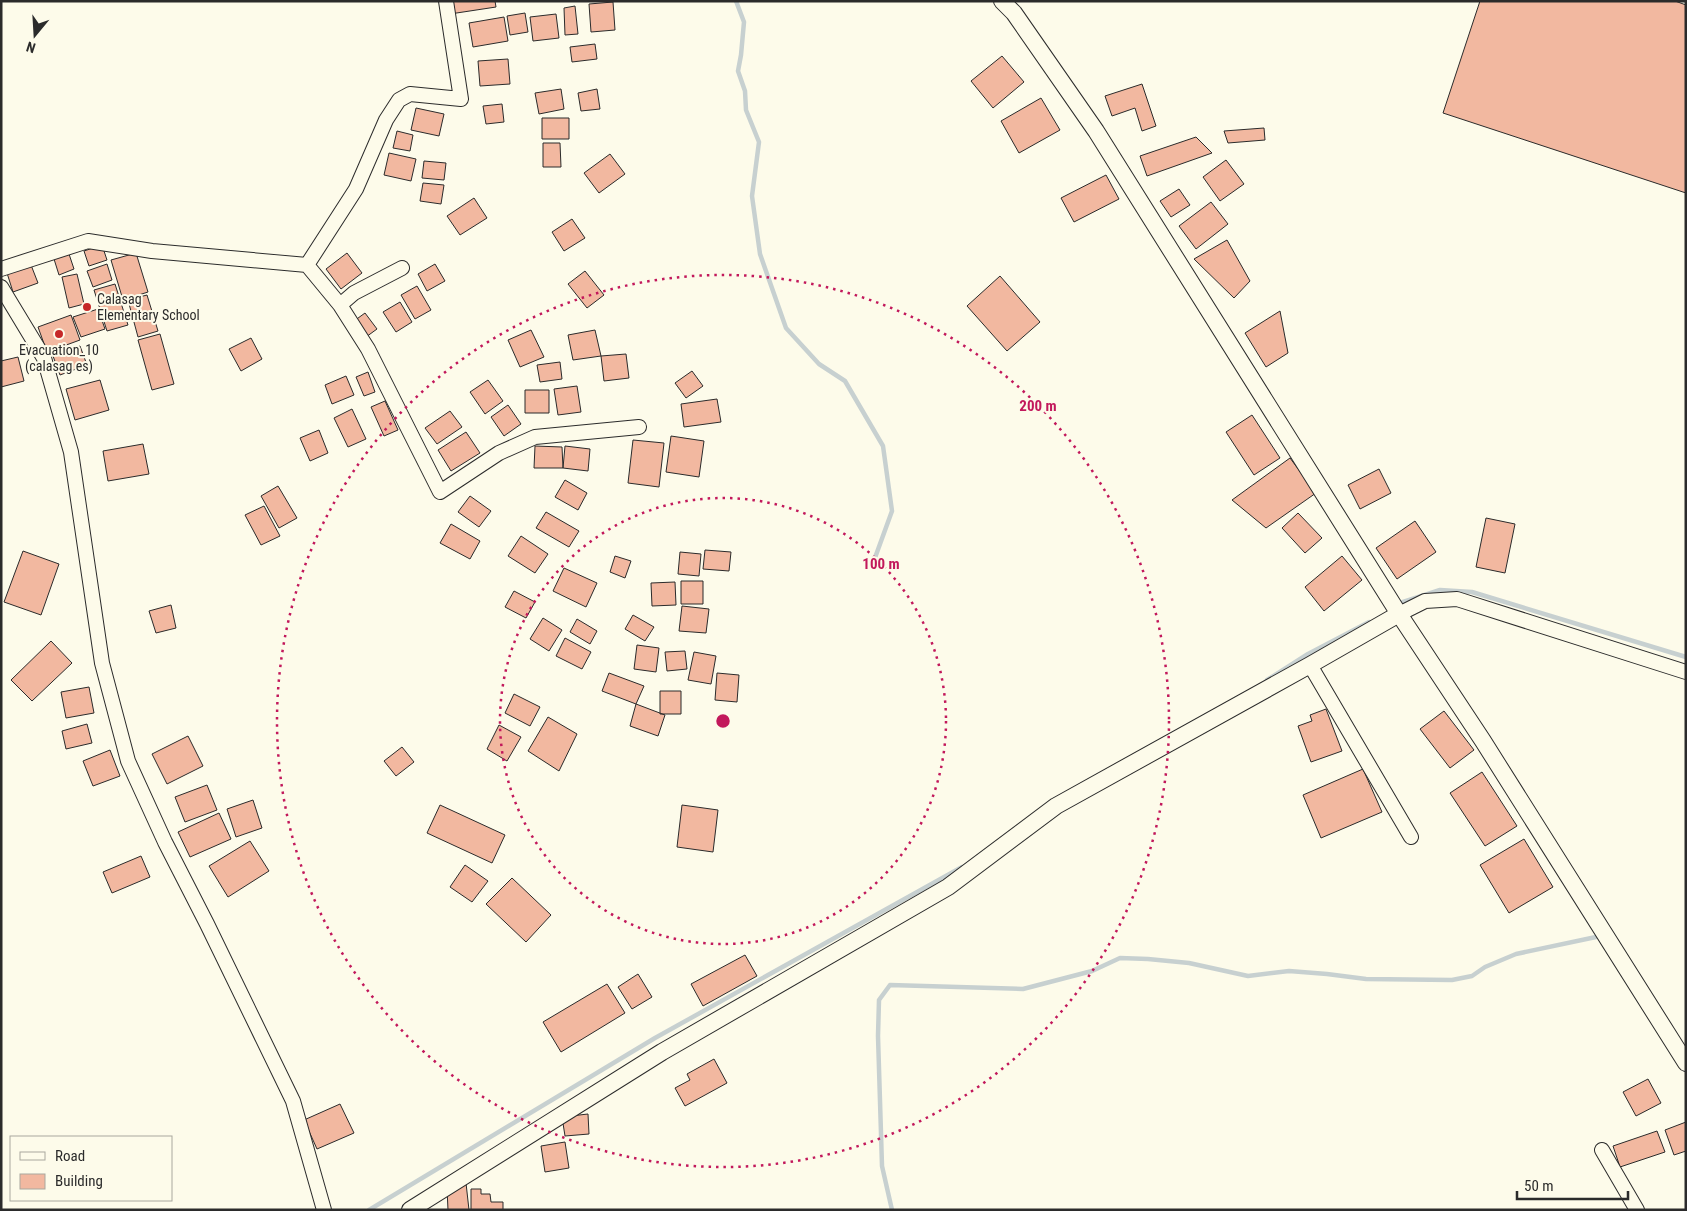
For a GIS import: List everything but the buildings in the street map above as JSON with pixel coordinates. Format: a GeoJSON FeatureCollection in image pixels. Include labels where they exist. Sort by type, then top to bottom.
{"type":"FeatureCollection","features":[{"type":"Feature","properties":{"kind":"street"},"geometry":{"type":"LineString","coordinates":[[307,265],[356,189],[386,120],[398,100],[410,94],[462,99],[446,1]]}},
{"type":"Feature","properties":{"kind":"street"},"geometry":{"type":"LineString","coordinates":[[1002,1],[1014,13],[1096,131],[1399,614],[1484,742],[1686,1063]]}},
{"type":"Feature","properties":{"kind":"street"},"geometry":{"type":"LineString","coordinates":[[1,269],[88,241],[152,251],[307,265],[340,305],[368,349],[440,492],[499,453],[535,437],[639,427]]}},
{"type":"Feature","properties":{"kind":"street"},"geometry":{"type":"LineString","coordinates":[[340,305],[354,294],[402,268]]}},
{"type":"Feature","properties":{"kind":"street"},"geometry":{"type":"LineString","coordinates":[[1,287],[44,358],[71,452],[102,663],[128,761],[164,842],[293,1101],[324,1210]]}},
{"type":"Feature","properties":{"kind":"street"},"geometry":{"type":"LineString","coordinates":[[410,1210],[662,1052],[948,887],[1056,806],[1425,601],[1457,599],[1686,672]]}},
{"type":"Feature","properties":{"kind":"street"},"geometry":{"type":"LineString","coordinates":[[1310,666],[1411,837]]}},
{"type":"Feature","properties":{"kind":"street"},"geometry":{"type":"LineString","coordinates":[[1602,1150],[1637,1210]]}},
{"type":"Feature","properties":{"kind":"waterway"},"geometry":{"type":"LineString","coordinates":[[736,1],[744,22],[738,71],[745,91],[746,110],[759,142],[752,196],[760,254],[786,328],[819,364],[845,381],[883,446],[892,511],[872,566]]}},
{"type":"Feature","properties":{"kind":"waterway"},"geometry":{"type":"LineString","coordinates":[[1403,602],[1440,590],[1472,592],[1686,657]]}},
{"type":"Feature","properties":{"kind":"waterway"},"geometry":{"type":"LineString","coordinates":[[1267,680],[1308,654],[1369,622]]}},
{"type":"Feature","properties":{"kind":"waterway"},"geometry":{"type":"LineString","coordinates":[[369,1210],[655,1038],[962,867]]}},
{"type":"Feature","properties":{"kind":"waterway"},"geometry":{"type":"LineString","coordinates":[[892,1210],[882,1166],[878,1036],[879,1000],[890,985],[1023,989],[1092,971],[1120,958],[1189,963],[1248,976],[1289,971],[1366,979],[1452,980],[1472,976],[1485,967],[1516,954],[1596,937]]}},
{"type":"Feature","properties":{"kind":"place","name":"Calasag Elementary School"},"geometry":{"type":"Point","coordinates":[87,307]}},
{"type":"Feature","properties":{"kind":"place","name":"Evacuation_10 (calasag es)"},"geometry":{"type":"Point","coordinates":[59,334]}}]}
